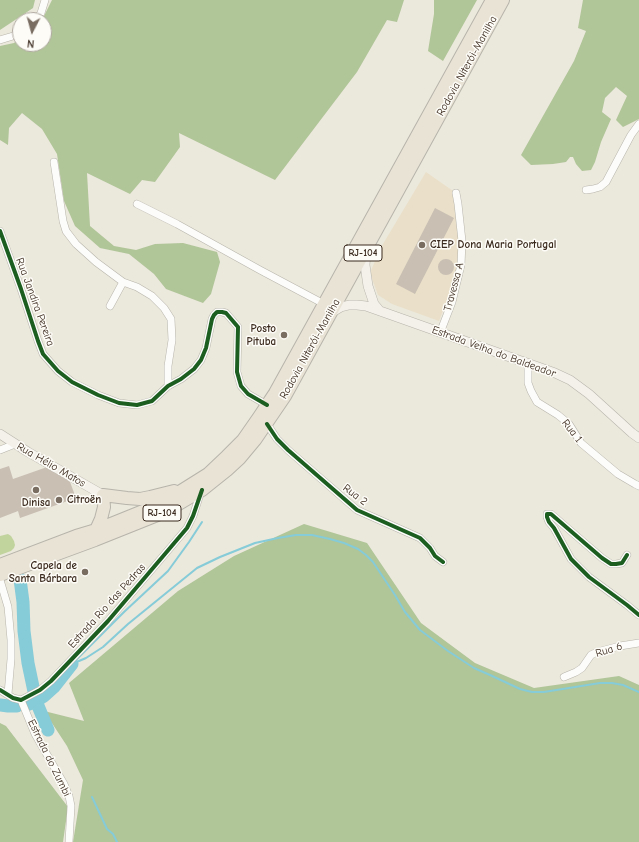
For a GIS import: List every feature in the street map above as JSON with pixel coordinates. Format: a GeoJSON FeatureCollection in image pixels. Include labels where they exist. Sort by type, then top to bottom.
{"type":"FeatureCollection","features":[{"type":"Feature","properties":{"kind":"highway","name":"Rodovia Niterói-Manilha"},"geometry":{"type":"LineString","coordinates":[[0,575],[119,531],[165,512],[202,490],[240,458],[255,440],[284,396],[327,308],[492,0]]}},
{"type":"Feature","properties":{"kind":"highway","name":"Rodovia Niterói-Manilha"},"geometry":{"type":"LineString","coordinates":[[0,565],[76,536],[96,530],[165,501],[208,474],[243,440],[275,393],[368,244],[503,0]]}},
{"type":"Feature","properties":{"kind":"highway"},"geometry":{"type":"LineString","coordinates":[[96,530],[104,507],[103,495],[140,499],[190,486]]}},
{"type":"Feature","properties":{"kind":"main road"},"geometry":{"type":"LineString","coordinates":[[368,244],[365,255],[366,276],[370,296],[379,310]]}},
{"type":"Feature","properties":{"kind":"main road","name":"Estrada Velha do Baldeador"},"geometry":{"type":"LineString","coordinates":[[327,308],[357,305],[366,306],[555,373],[570,380],[589,394],[632,434],[639,438]]}},
{"type":"Feature","properties":{"kind":"main road","name":"Rua Hélio Matos"},"geometry":{"type":"LineString","coordinates":[[0,434],[103,495]]}},
{"type":"Feature","properties":{"kind":"street"},"geometry":{"type":"LineString","coordinates":[[40,12],[45,0]]}},
{"type":"Feature","properties":{"kind":"street"},"geometry":{"type":"LineString","coordinates":[[0,40],[12,36]]}},
{"type":"Feature","properties":{"kind":"street"},"geometry":{"type":"LineString","coordinates":[[586,190],[600,187],[606,182],[631,135],[639,124]]}},
{"type":"Feature","properties":{"kind":"street"},"geometry":{"type":"LineString","coordinates":[[54,162],[63,221],[66,231],[76,244],[96,262],[124,282],[137,287],[152,296],[164,308],[171,319],[172,340],[168,366],[168,386]]}},
{"type":"Feature","properties":{"kind":"street","name":"Travessa A"},"geometry":{"type":"LineString","coordinates":[[440,333],[452,302],[461,265],[462,241],[456,193]]}},
{"type":"Feature","properties":{"kind":"street"},"geometry":{"type":"LineString","coordinates":[[137,204],[177,224],[327,308]]}},
{"type":"Feature","properties":{"kind":"street","name":"Rua Jandira Pereira"},"geometry":{"type":"LineString","coordinates":[[0,231],[43,354],[58,371],[72,382],[98,395],[119,403],[137,405],[152,401],[168,386],[181,379],[194,369],[206,348],[212,319],[217,312],[222,312],[226,313],[238,326],[237,372],[241,386],[248,394],[267,405]]}},
{"type":"Feature","properties":{"kind":"street"},"geometry":{"type":"LineString","coordinates":[[110,306],[124,282]]}},
{"type":"Feature","properties":{"kind":"street","name":"Rua 1"},"geometry":{"type":"LineString","coordinates":[[528,363],[528,383],[537,402],[569,424],[581,443],[618,474],[639,486]]}},
{"type":"Feature","properties":{"kind":"street","name":"Rua 2"},"geometry":{"type":"LineString","coordinates":[[266,424],[277,439],[288,450],[357,510],[420,538],[430,548],[435,556],[443,562]]}},
{"type":"Feature","properties":{"kind":"street"},"geometry":{"type":"LineString","coordinates":[[0,450],[16,444]]}},
{"type":"Feature","properties":{"kind":"street","name":"Estrada Rio das Pedras"},"geometry":{"type":"LineString","coordinates":[[21,700],[40,690],[51,681],[108,621],[187,528],[202,490]]}},
{"type":"Feature","properties":{"kind":"street"},"geometry":{"type":"LineString","coordinates":[[627,555],[622,563],[611,564],[551,514],[547,514],[549,522],[554,528],[571,559],[589,577],[639,615]]}},
{"type":"Feature","properties":{"kind":"street"},"geometry":{"type":"LineString","coordinates":[[0,580],[8,608],[11,640],[8,694]]}},
{"type":"Feature","properties":{"kind":"street","name":"Rua 6"},"geometry":{"type":"LineString","coordinates":[[564,677],[582,668],[591,655],[597,652],[639,643]]}},
{"type":"Feature","properties":{"kind":"street"},"geometry":{"type":"LineString","coordinates":[[0,690],[14,698],[21,700]]}},
{"type":"Feature","properties":{"kind":"street","name":"Estrada do Zumbi"},"geometry":{"type":"LineString","coordinates":[[21,700],[35,734],[64,784],[69,796],[71,806],[69,842]]}},
{"type":"Feature","properties":{"kind":"shaded area","name":"CIEP Dona Maria Portugal"},"geometry":{"type":"Polygon","coordinates":[[[426,172],[456,193],[460,215],[458,264],[452,286],[439,321],[392,304],[378,295],[370,273],[380,249],[426,172]]]}},
{"type":"Feature","properties":{"kind":"green space"},"geometry":{"type":"Polygon","coordinates":[[[0,0],[35,0],[33,8],[27,12],[12,12],[12,22],[0,30],[0,0]]]}},
{"type":"Feature","properties":{"kind":"green space"},"geometry":{"type":"Polygon","coordinates":[[[52,0],[404,0],[397,22],[387,20],[357,72],[275,180],[179,133],[180,147],[155,182],[142,180],[130,194],[87,173],[90,226],[114,246],[136,250],[155,244],[183,243],[217,252],[220,262],[211,294],[203,303],[166,289],[154,274],[129,254],[100,248],[75,226],[64,201],[57,154],[42,129],[22,113],[9,128],[8,145],[0,140],[0,46],[12,43],[12,52],[52,52],[52,12],[46,12],[52,0]]]}},
{"type":"Feature","properties":{"kind":"green space"},"geometry":{"type":"Polygon","coordinates":[[[434,0],[477,0],[443,61],[428,51],[434,14],[434,0]]]}},
{"type":"Feature","properties":{"kind":"green space"},"geometry":{"type":"Polygon","coordinates":[[[583,0],[639,0],[639,119],[623,127],[616,120],[627,96],[616,87],[605,98],[602,112],[611,119],[591,170],[582,171],[576,164],[573,157],[570,157],[566,162],[531,165],[521,155],[574,61],[586,31],[578,28],[583,0]]]}},
{"type":"Feature","properties":{"kind":"green space"},"geometry":{"type":"Polygon","coordinates":[[[304,524],[367,543],[421,623],[475,663],[534,688],[619,676],[639,685],[639,842],[73,842],[83,780],[67,746],[44,711],[84,721],[69,683],[178,591],[234,556],[304,524]]]}},
{"type":"Feature","properties":{"kind":"green space"},"geometry":{"type":"Polygon","coordinates":[[[8,534],[14,541],[14,548],[11,551],[0,555],[0,536],[8,534]]]}},
{"type":"Feature","properties":{"kind":"green space"},"geometry":{"type":"Polygon","coordinates":[[[0,723],[6,726],[68,807],[63,842],[0,842],[0,723]]]}},
{"type":"Feature","properties":{"kind":"building"},"geometry":{"type":"Polygon","coordinates":[[[435,208],[454,218],[415,294],[396,284],[435,208]]]}},
{"type":"Feature","properties":{"kind":"building"},"geometry":{"type":"Polygon","coordinates":[[[446,259],[453,264],[454,267],[449,274],[446,275],[439,270],[438,267],[443,260],[446,259]]]}},
{"type":"Feature","properties":{"kind":"building","name":"Dinisa"},"geometry":{"type":"Polygon","coordinates":[[[9,466],[13,479],[50,466],[66,475],[62,476],[70,482],[76,498],[20,518],[18,511],[0,518],[0,469],[9,466]]]}},
{"type":"Feature","properties":{"kind":"waterway"},"geometry":{"type":"LineString","coordinates":[[74,662],[168,571],[202,522]]}},
{"type":"Feature","properties":{"kind":"waterway"},"geometry":{"type":"LineString","coordinates":[[72,664],[86,658],[103,647],[128,624],[197,568],[255,543],[296,535],[312,535],[344,543],[358,549],[366,555],[373,562],[405,612],[420,630],[474,668],[520,689],[532,692],[544,692],[600,683],[623,685],[639,692]]}},
{"type":"Feature","properties":{"kind":"waterway"},"geometry":{"type":"LineString","coordinates":[[20,579],[28,663],[36,701],[48,730]]}},
{"type":"Feature","properties":{"kind":"waterway"},"geometry":{"type":"LineString","coordinates":[[29,704],[44,696],[54,687],[72,664]]}},
{"type":"Feature","properties":{"kind":"waterway"},"geometry":{"type":"LineString","coordinates":[[0,705],[17,706]]}},
{"type":"Feature","properties":{"kind":"waterway"},"geometry":{"type":"LineString","coordinates":[[92,797],[107,829],[113,834],[117,842]]}},
{"type":"Feature","properties":{"kind":"cycle path"},"geometry":{"type":"LineString","coordinates":[[0,231],[43,354],[58,371],[72,382],[98,395],[119,403],[137,405],[152,401],[168,386],[181,379],[194,369],[201,360],[206,348],[212,319],[217,312],[222,312],[226,313],[238,327],[237,372],[241,386],[248,394],[267,405]]}},
{"type":"Feature","properties":{"kind":"cycle path"},"geometry":{"type":"LineString","coordinates":[[267,424],[277,439],[288,450],[357,510],[420,538],[430,548],[435,556],[443,562]]}},
{"type":"Feature","properties":{"kind":"cycle path"},"geometry":{"type":"LineString","coordinates":[[0,690],[13,698],[21,700],[40,690],[51,681],[108,621],[187,528],[202,490]]}},
{"type":"Feature","properties":{"kind":"cycle path"},"geometry":{"type":"LineString","coordinates":[[627,555],[622,563],[611,564],[551,514],[547,514],[549,522],[554,528],[571,559],[589,577],[639,615]]}},
{"type":"Feature","properties":{"kind":"place","name":"CIEP Dona Maria Portugal"},"geometry":{"type":"Point","coordinates":[422,245]}},
{"type":"Feature","properties":{"kind":"place","name":"Posto Pituba"},"geometry":{"type":"Point","coordinates":[284,335]}},
{"type":"Feature","properties":{"kind":"place","name":"Dinisa"},"geometry":{"type":"Point","coordinates":[36,490]}},
{"type":"Feature","properties":{"kind":"place","name":"Citroën"},"geometry":{"type":"Point","coordinates":[59,500]}},
{"type":"Feature","properties":{"kind":"place","name":"Capela de Santa Bárbara"},"geometry":{"type":"Point","coordinates":[85,572]}}]}
